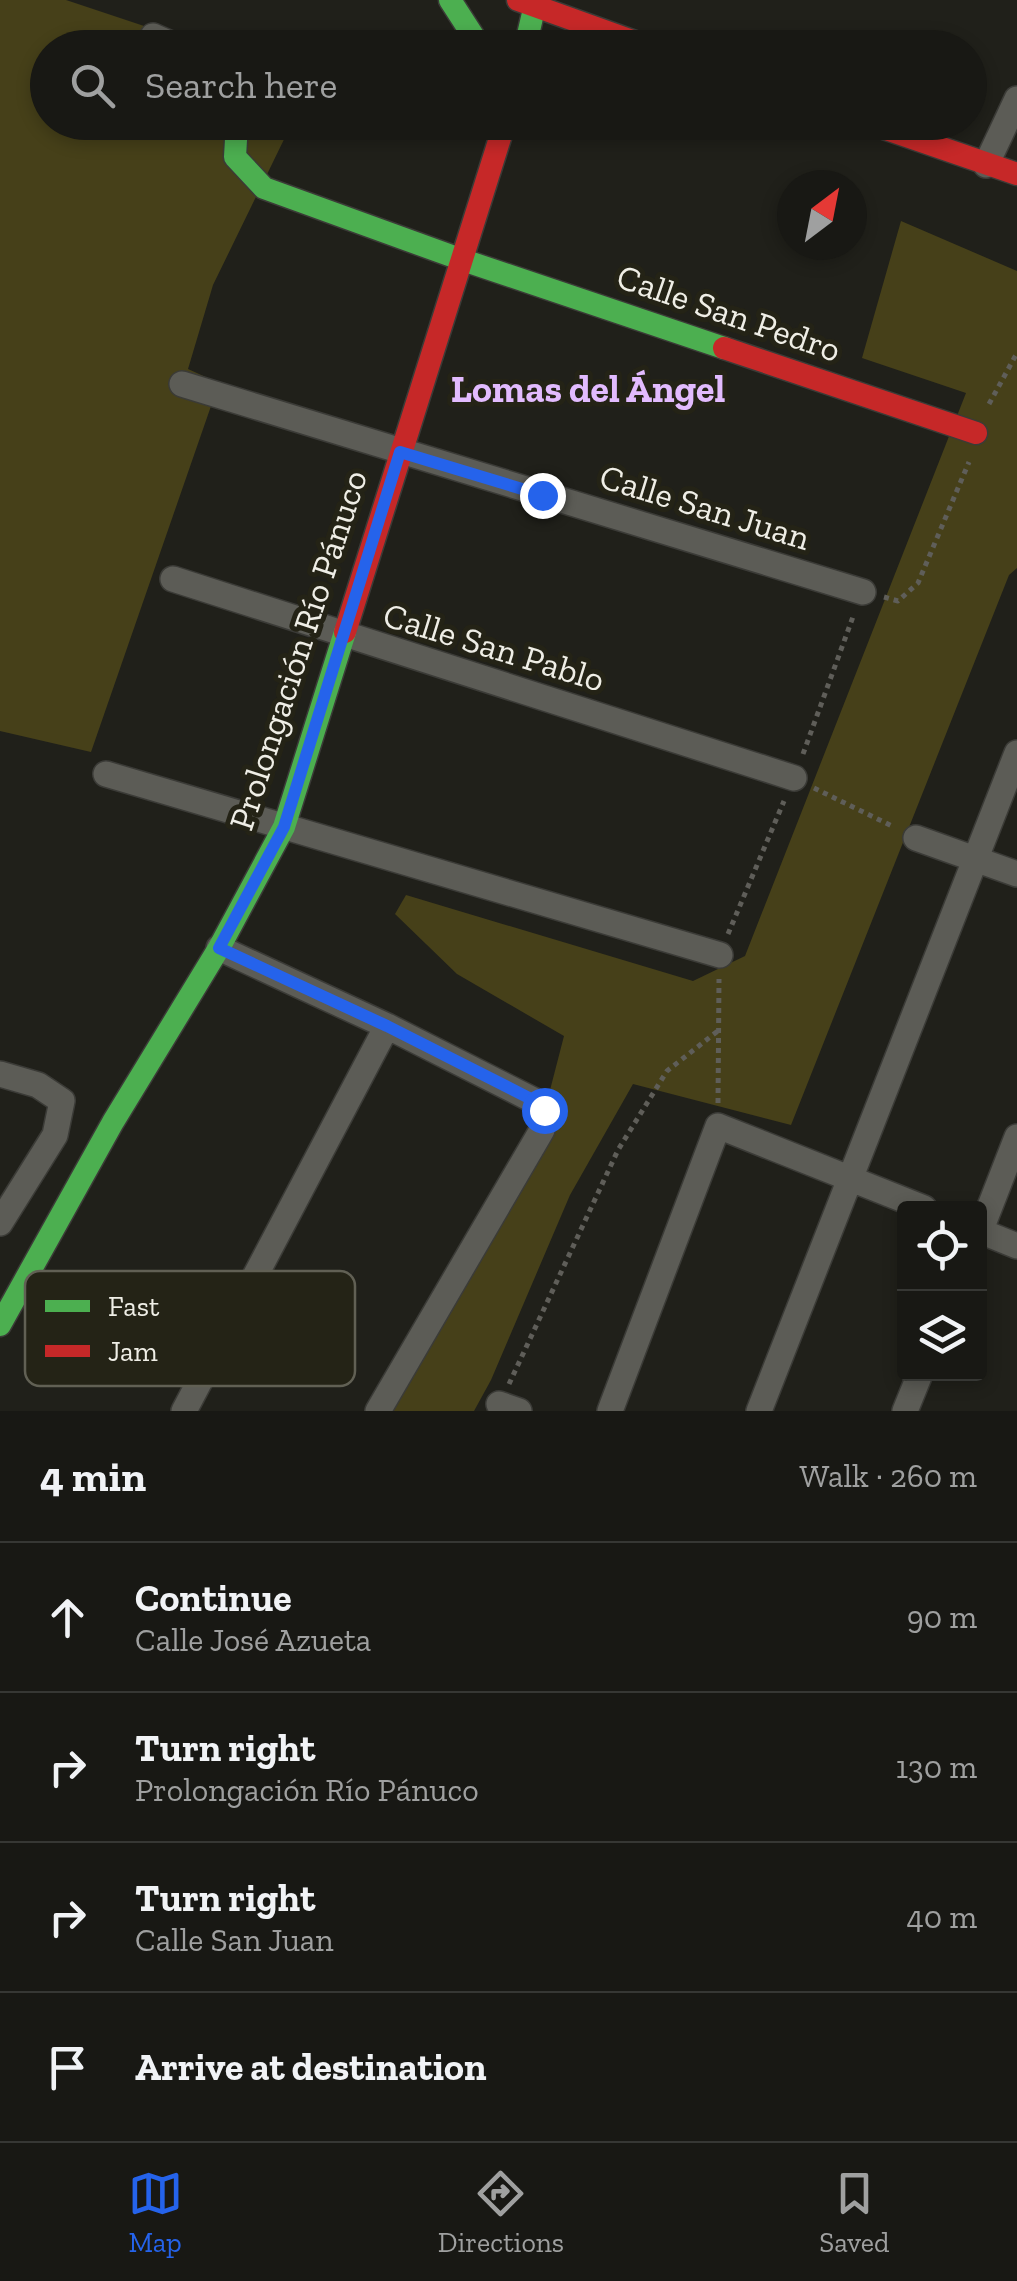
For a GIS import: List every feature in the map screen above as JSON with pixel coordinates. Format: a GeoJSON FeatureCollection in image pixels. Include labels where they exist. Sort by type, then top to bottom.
{"type":"FeatureCollection","features":[{"type":"Feature","properties":{"kind":"street"},"geometry":{"type":"LineString","coordinates":[[450,0],[469,30]]}},
{"type":"Feature","properties":{"kind":"street"},"geometry":{"type":"LineString","coordinates":[[603,0],[606,30]]}},
{"type":"Feature","properties":{"kind":"street"},"geometry":{"type":"LineString","coordinates":[[526,30],[529,2],[584,30]]}},
{"type":"Feature","properties":{"kind":"street"},"geometry":{"type":"LineString","coordinates":[[986,165],[1017,98]]}},
{"type":"Feature","properties":{"kind":"street","name":"Calle San Pedro"},"geometry":{"type":"LineString","coordinates":[[235,140],[234,156],[264,188],[460,259],[976,433]]}},
{"type":"Feature","properties":{"kind":"street","name":"Prolongación Río Pánuco"},"geometry":{"type":"LineString","coordinates":[[30,1271],[219,948],[284,827],[499,140]]}},
{"type":"Feature","properties":{"kind":"street"},"geometry":{"type":"LineString","coordinates":[[916,140],[1017,174]]}},
{"type":"Feature","properties":{"kind":"street","name":"Calle San Juan"},"geometry":{"type":"LineString","coordinates":[[182,384],[863,592]]}},
{"type":"Feature","properties":{"kind":"street","name":"Calle San Pablo"},"geometry":{"type":"LineString","coordinates":[[173,580],[794,778]]}},
{"type":"Feature","properties":{"kind":"street"},"geometry":{"type":"LineString","coordinates":[[758,1411],[1017,754]]}},
{"type":"Feature","properties":{"kind":"street"},"geometry":{"type":"LineString","coordinates":[[106,774],[720,955]]}},
{"type":"Feature","properties":{"kind":"street"},"geometry":{"type":"LineString","coordinates":[[916,838],[1017,874]]}},
{"type":"Feature","properties":{"kind":"street"},"geometry":{"type":"LineString","coordinates":[[219,948],[387,1026],[533,1100],[544,1110],[542,1130],[378,1411]]}},
{"type":"Feature","properties":{"kind":"street"},"geometry":{"type":"LineString","coordinates":[[258,1271],[387,1026]]}},
{"type":"Feature","properties":{"kind":"street"},"geometry":{"type":"LineString","coordinates":[[0,1074],[38,1085],[62,1101],[55,1134],[0,1223]]}},
{"type":"Feature","properties":{"kind":"street"},"geometry":{"type":"LineString","coordinates":[[610,1411],[718,1126],[907,1201]]}},
{"type":"Feature","properties":{"kind":"street"},"geometry":{"type":"LineString","coordinates":[[987,1213],[1017,1137]]}},
{"type":"Feature","properties":{"kind":"street"},"geometry":{"type":"LineString","coordinates":[[987,1234],[1017,1246]]}},
{"type":"Feature","properties":{"kind":"street","name":"Prolongación Río Pánuco"},"geometry":{"type":"LineString","coordinates":[[0,1325],[25,1280]]}},
{"type":"Feature","properties":{"kind":"street"},"geometry":{"type":"LineString","coordinates":[[905,1411],[917,1381]]}},
{"type":"Feature","properties":{"kind":"street"},"geometry":{"type":"LineString","coordinates":[[184,1411],[197,1386]]}},
{"type":"Feature","properties":{"kind":"path"},"geometry":{"type":"LineString","coordinates":[[718,1126],[720,955],[794,778],[863,592],[898,601],[918,583],[967,472],[976,433],[1017,354]]}},
{"type":"Feature","properties":{"kind":"path"},"geometry":{"type":"LineString","coordinates":[[794,778],[916,838]]}},
{"type":"Feature","properties":{"kind":"path"},"geometry":{"type":"LineString","coordinates":[[509,1408],[618,1150],[667,1071],[719,1030]]}},
{"type":"Feature","properties":{"kind":"shaded area"},"geometry":{"type":"Polygon","coordinates":[[[0,0],[66,0],[156,30],[30,30],[30,140],[284,140],[213,285],[188,369],[219,383],[91,752],[0,731],[0,0]]]}},
{"type":"Feature","properties":{"kind":"shaded area"},"geometry":{"type":"Polygon","coordinates":[[[901,221],[1017,271],[1017,568],[1009,575],[791,1125],[633,1084],[570,1195],[474,1411],[365,1411],[549,1094],[564,1036],[457,974],[395,914],[406,895],[693,981],[745,956],[966,393],[862,358],[901,221]]]}},
{"type":"Feature","properties":{"kind":"traffic: fast"},"geometry":{"type":"LineString","coordinates":[[450,0],[469,30]]}},
{"type":"Feature","properties":{"kind":"traffic: fast"},"geometry":{"type":"LineString","coordinates":[[529,30],[536,0]]}},
{"type":"Feature","properties":{"kind":"traffic: fast"},"geometry":{"type":"LineString","coordinates":[[236,140],[235,157],[264,188],[724,348]]}},
{"type":"Feature","properties":{"kind":"traffic: fast"},"geometry":{"type":"LineString","coordinates":[[30,1271],[113,1122],[219,948],[284,827],[345,632]]}},
{"type":"Feature","properties":{"kind":"traffic: fast"},"geometry":{"type":"LineString","coordinates":[[0,1325],[25,1280]]}},
{"type":"Feature","properties":{"kind":"traffic: jam"},"geometry":{"type":"LineString","coordinates":[[518,0],[602,30]]}},
{"type":"Feature","properties":{"kind":"traffic: jam"},"geometry":{"type":"LineString","coordinates":[[345,632],[499,140]]}},
{"type":"Feature","properties":{"kind":"traffic: jam"},"geometry":{"type":"LineString","coordinates":[[918,140],[1017,174]]}},
{"type":"Feature","properties":{"kind":"traffic: jam"},"geometry":{"type":"LineString","coordinates":[[724,348],[976,433]]}},
{"type":"Feature","properties":{"kind":"district","name":"Lomas del Ángel"},"geometry":{"type":"Point","coordinates":[588,389]}},
{"type":"Feature","properties":{"kind":"route"},"geometry":{"type":"LineString","coordinates":[[542,495],[400,452],[284,827],[219,948],[387,1026],[533,1100],[544,1110]]}}]}
